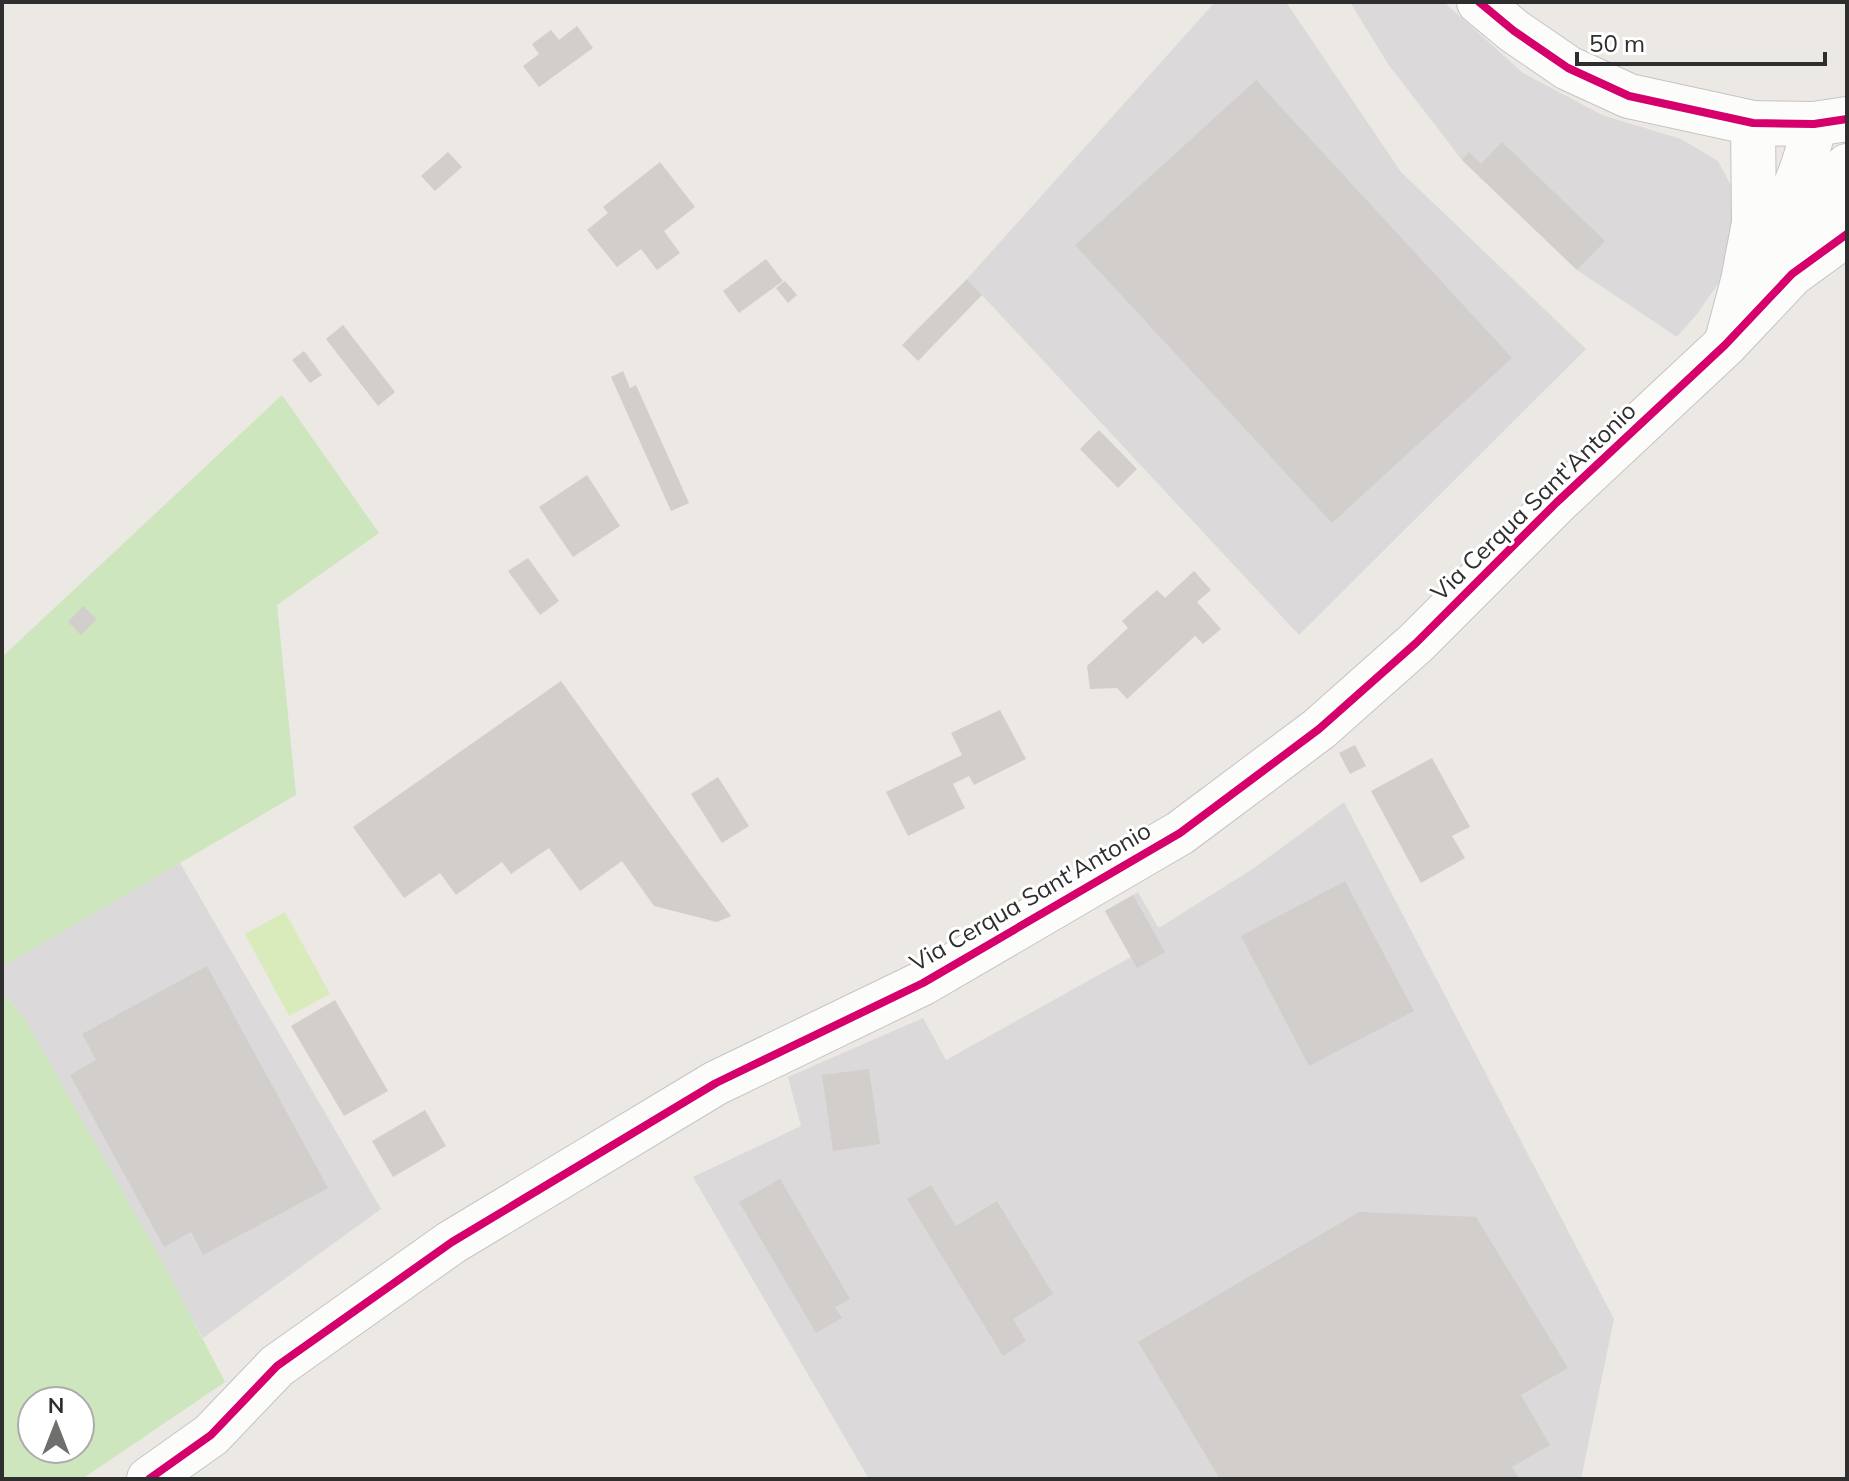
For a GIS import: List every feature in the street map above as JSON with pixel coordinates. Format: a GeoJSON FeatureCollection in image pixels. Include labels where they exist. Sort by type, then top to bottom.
{"type":"FeatureCollection","features":[{"type":"Feature","properties":{"kind":"street"},"geometry":{"type":"LineString","coordinates":[[1479,2],[1514,31],[1568,68],[1629,96],[1753,123],[1830,121]]}},
{"type":"Feature","properties":{"kind":"street"},"geometry":{"type":"LineString","coordinates":[[1743,281],[1779,224],[1808,157],[1830,121]]}},
{"type":"Feature","properties":{"kind":"street"},"geometry":{"type":"LineString","coordinates":[[1725,345],[1743,281],[1754,223],[1753,123]]}},
{"type":"Feature","properties":{"kind":"street","name":"Via Cerqua Sant'Antonio"},"geometry":{"type":"LineString","coordinates":[[1792,274],[1829,216],[1847,166]]}},
{"type":"Feature","properties":{"kind":"street","name":"Via Cerqua Sant'Antonio"},"geometry":{"type":"LineString","coordinates":[[164,1478],[211,1435],[277,1366],[452,1242],[716,1083],[923,983],[1180,833],[1319,729],[1416,643],[1556,503],[1725,345],[1792,274],[1847,234]]}},
{"type":"Feature","properties":{"kind":"shaded area"},"geometry":{"type":"Polygon","coordinates":[[[1215,2],[1286,2],[1401,172],[1586,349],[1299,635],[967,279],[1215,2]]]}},
{"type":"Feature","properties":{"kind":"shaded area"},"geometry":{"type":"Polygon","coordinates":[[[1350,2],[1444,2],[1523,73],[1602,115],[1681,139],[1718,161],[1737,197],[1725,274],[1677,337],[1577,270],[1462,160],[1388,64],[1350,2]]]}},
{"type":"Feature","properties":{"kind":"shaded area"},"geometry":{"type":"Polygon","coordinates":[[[1344,802],[1614,1319],[1581,1479],[869,1479],[693,1177],[801,1126],[788,1077],[923,1018],[946,1060],[1131,957],[1105,911],[1138,892],[1158,927],[1162,926],[1254,868],[1344,802]]]}},
{"type":"Feature","properties":{"kind":"shaded area"},"geometry":{"type":"Polygon","coordinates":[[[180,863],[381,1209],[203,1338],[22,1014],[2,994],[2,967],[180,863]]]}},
{"type":"Feature","properties":{"kind":"green space"},"geometry":{"type":"Polygon","coordinates":[[[282,395],[379,533],[277,605],[296,795],[2,967],[2,657],[282,395]]]}},
{"type":"Feature","properties":{"kind":"green space"},"geometry":{"type":"Polygon","coordinates":[[[285,912],[330,994],[289,1016],[245,934],[285,912]]]}},
{"type":"Feature","properties":{"kind":"green space"},"geometry":{"type":"Polygon","coordinates":[[[2,994],[22,1014],[162,1261],[225,1382],[82,1479],[2,1479],[2,994]]]}},
{"type":"Feature","properties":{"kind":"building"},"geometry":{"type":"Polygon","coordinates":[[[577,26],[593,48],[539,87],[523,66],[539,54],[532,44],[551,30],[559,40],[577,26]]]}},
{"type":"Feature","properties":{"kind":"building"},"geometry":{"type":"Polygon","coordinates":[[[1256,80],[1512,358],[1332,523],[1075,245],[1256,80]]]}},
{"type":"Feature","properties":{"kind":"building"},"geometry":{"type":"Polygon","coordinates":[[[1502,142],[1605,241],[1577,270],[1462,160],[1469,152],[1481,164],[1502,142]]]}},
{"type":"Feature","properties":{"kind":"building"},"geometry":{"type":"Polygon","coordinates":[[[448,152],[462,167],[435,191],[421,176],[448,152]]]}},
{"type":"Feature","properties":{"kind":"building"},"geometry":{"type":"Polygon","coordinates":[[[660,162],[695,207],[664,231],[680,253],[657,270],[641,249],[617,267],[587,230],[608,213],[603,207],[660,162]]]}},
{"type":"Feature","properties":{"kind":"building"},"geometry":{"type":"Polygon","coordinates":[[[766,259],[783,281],[739,313],[723,291],[766,259]]]}},
{"type":"Feature","properties":{"kind":"building"},"geometry":{"type":"Polygon","coordinates":[[[967,279],[982,295],[918,361],[902,345],[967,279]]]}},
{"type":"Feature","properties":{"kind":"building"},"geometry":{"type":"Polygon","coordinates":[[[785,281],[797,295],[788,303],[776,288],[785,281]]]}},
{"type":"Feature","properties":{"kind":"building"},"geometry":{"type":"Polygon","coordinates":[[[343,325],[395,392],[378,406],[326,339],[343,325]]]}},
{"type":"Feature","properties":{"kind":"building"},"geometry":{"type":"Polygon","coordinates":[[[304,351],[322,375],[310,383],[292,360],[304,351]]]}},
{"type":"Feature","properties":{"kind":"building"},"geometry":{"type":"Polygon","coordinates":[[[623,371],[630,388],[636,385],[689,503],[671,511],[611,377],[623,371]]]}},
{"type":"Feature","properties":{"kind":"building"},"geometry":{"type":"Polygon","coordinates":[[[1099,430],[1137,469],[1118,488],[1080,449],[1099,430]]]}},
{"type":"Feature","properties":{"kind":"building"},"geometry":{"type":"Polygon","coordinates":[[[587,475],[620,526],[573,557],[539,507],[587,475]]]}},
{"type":"Feature","properties":{"kind":"building"},"geometry":{"type":"Polygon","coordinates":[[[528,558],[559,601],[540,615],[508,571],[528,558]]]}},
{"type":"Feature","properties":{"kind":"building"},"geometry":{"type":"Polygon","coordinates":[[[1194,571],[1211,590],[1197,602],[1221,629],[1203,644],[1195,636],[1127,699],[1117,688],[1090,689],[1087,666],[1128,628],[1122,621],[1157,590],[1165,598],[1194,571]]]}},
{"type":"Feature","properties":{"kind":"building"},"geometry":{"type":"Polygon","coordinates":[[[83,606],[97,619],[81,635],[68,622],[83,606]]]}},
{"type":"Feature","properties":{"kind":"building"},"geometry":{"type":"Polygon","coordinates":[[[561,681],[731,916],[717,922],[654,906],[622,861],[580,891],[549,848],[511,874],[502,862],[456,895],[440,873],[404,898],[353,827],[561,681]]]}},
{"type":"Feature","properties":{"kind":"building"},"geometry":{"type":"Polygon","coordinates":[[[1000,710],[1026,759],[974,785],[969,776],[953,784],[965,808],[908,836],[886,792],[962,755],[951,733],[1000,710]]]}},
{"type":"Feature","properties":{"kind":"building"},"geometry":{"type":"Polygon","coordinates":[[[1355,745],[1366,766],[1350,774],[1339,753],[1355,745]]]}},
{"type":"Feature","properties":{"kind":"building"},"geometry":{"type":"Polygon","coordinates":[[[1432,758],[1470,827],[1452,836],[1465,858],[1421,883],[1371,791],[1432,758]]]}},
{"type":"Feature","properties":{"kind":"building"},"geometry":{"type":"Polygon","coordinates":[[[718,777],[749,826],[722,843],[691,794],[718,777]]]}},
{"type":"Feature","properties":{"kind":"building"},"geometry":{"type":"Polygon","coordinates":[[[1345,881],[1414,1011],[1309,1066],[1241,936],[1345,881]]]}},
{"type":"Feature","properties":{"kind":"building"},"geometry":{"type":"Polygon","coordinates":[[[1133,895],[1165,952],[1137,968],[1105,911],[1133,895]]]}},
{"type":"Feature","properties":{"kind":"building"},"geometry":{"type":"Polygon","coordinates":[[[207,966],[328,1188],[203,1255],[191,1232],[164,1247],[70,1075],[96,1060],[82,1034],[207,966]]]}},
{"type":"Feature","properties":{"kind":"building"},"geometry":{"type":"Polygon","coordinates":[[[335,1000],[388,1091],[344,1116],[291,1026],[335,1000]]]}},
{"type":"Feature","properties":{"kind":"building"},"geometry":{"type":"Polygon","coordinates":[[[869,1069],[880,1144],[833,1151],[822,1075],[869,1069]]]}},
{"type":"Feature","properties":{"kind":"building"},"geometry":{"type":"Polygon","coordinates":[[[425,1110],[446,1146],[393,1177],[372,1141],[425,1110]]]}},
{"type":"Feature","properties":{"kind":"building"},"geometry":{"type":"Polygon","coordinates":[[[780,1179],[850,1299],[835,1307],[842,1318],[816,1333],[739,1202],[780,1179]]]}},
{"type":"Feature","properties":{"kind":"building"},"geometry":{"type":"Polygon","coordinates":[[[931,1185],[956,1226],[997,1201],[1053,1294],[1013,1319],[1026,1341],[1003,1356],[907,1199],[931,1185]]]}},
{"type":"Feature","properties":{"kind":"building"},"geometry":{"type":"Polygon","coordinates":[[[1359,1212],[1476,1217],[1568,1368],[1521,1395],[1550,1445],[1512,1467],[1519,1479],[1220,1479],[1138,1342],[1359,1212]]]}},
{"type":"Feature","properties":{"kind":"cycle path"},"geometry":{"type":"LineString","coordinates":[[1479,2],[1514,31],[1568,68],[1629,96],[1753,123],[1814,124],[1847,119]]}},
{"type":"Feature","properties":{"kind":"cycle path"},"geometry":{"type":"LineString","coordinates":[[149,1479],[211,1435],[277,1366],[452,1242],[716,1083],[923,983],[1180,833],[1319,729],[1416,643],[1556,503],[1725,345],[1792,274],[1847,234]]}}]}
